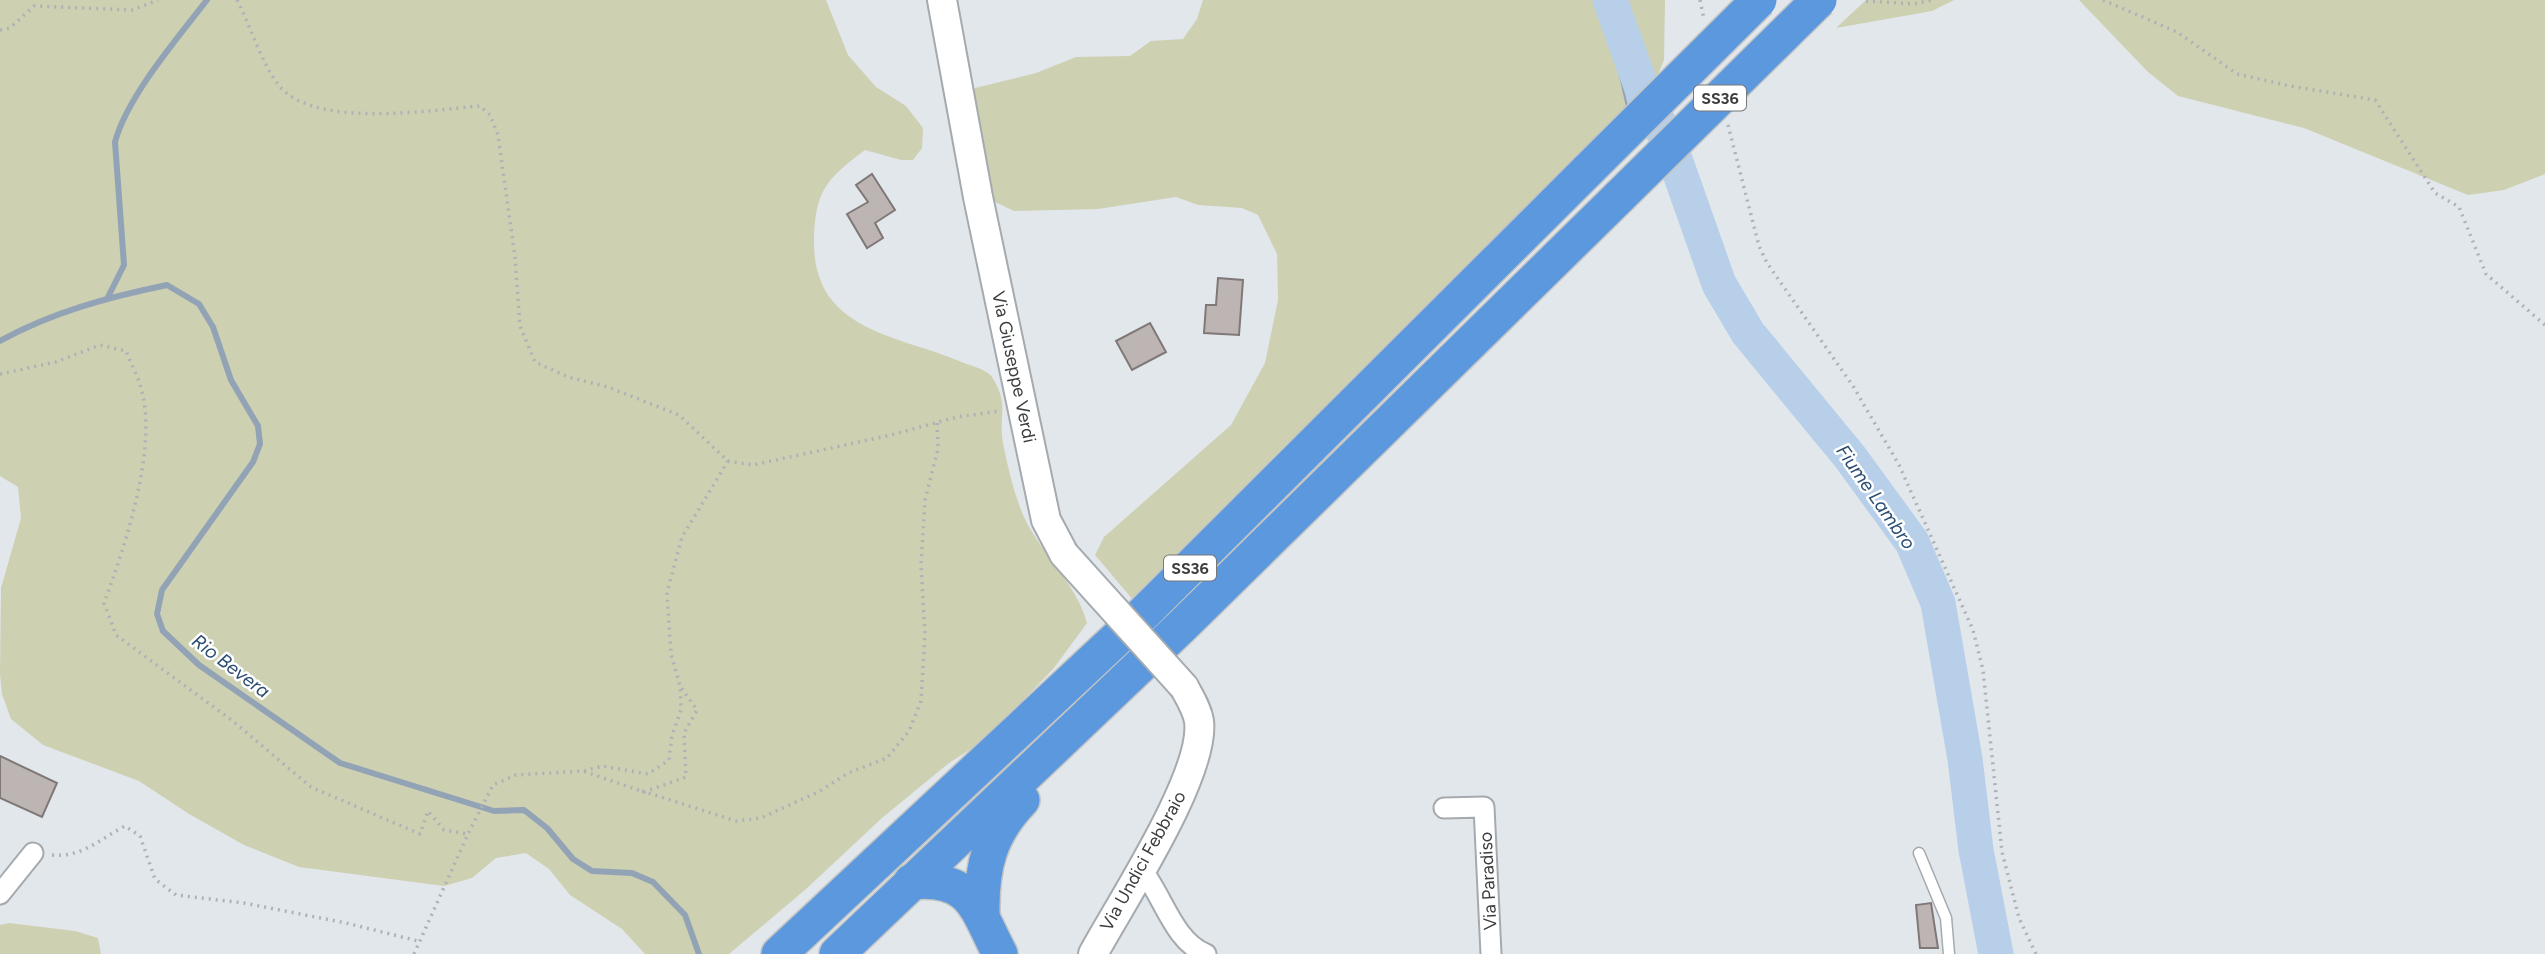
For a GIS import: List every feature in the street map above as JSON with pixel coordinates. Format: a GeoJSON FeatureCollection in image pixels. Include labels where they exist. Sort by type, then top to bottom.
{"type":"FeatureCollection","features":[{"type":"Feature","properties":{"kind":"highway","name":"SS36"},"geometry":{"type":"LineString","coordinates":[[779,954],[1145,612],[1759,0]]}},
{"type":"Feature","properties":{"kind":"highway","name":"SS36"},"geometry":{"type":"LineString","coordinates":[[837,954],[1184,625],[1819,0]]}},
{"type":"Feature","properties":{"kind":"highway"},"geometry":{"type":"LineString","coordinates":[[982,914],[984,866],[1000,827],[1019,803],[1141,683],[1184,625]]}},
{"type":"Feature","properties":{"kind":"highway"},"geometry":{"type":"LineString","coordinates":[[911,883],[934,880],[948,883],[963,891],[982,914],[1000,954]]}},
{"type":"Feature","properties":{"kind":"street","name":"Via Giuseppe Verdi"},"geometry":{"type":"LineString","coordinates":[[943,0],[978,197],[1046,520],[1064,554],[1184,687]]}},
{"type":"Feature","properties":{"kind":"street","name":"Via Undici Febbraio"},"geometry":{"type":"LineString","coordinates":[[1093,954],[1173,811],[1196,752],[1199,720],[1184,687]]}},
{"type":"Feature","properties":{"kind":"street","name":"Via Paradiso"},"geometry":{"type":"LineString","coordinates":[[1444,808],[1485,807],[1491,954]]}},
{"type":"Feature","properties":{"kind":"street"},"geometry":{"type":"LineString","coordinates":[[0,894],[33,853]]}},
{"type":"Feature","properties":{"kind":"street"},"geometry":{"type":"LineString","coordinates":[[1140,867],[1156,886],[1182,937],[1194,949],[1206,954]]}},
{"type":"Feature","properties":{"kind":"lane"},"geometry":{"type":"LineString","coordinates":[[1919,853],[1946,918],[1949,954]]}},
{"type":"Feature","properties":{"kind":"path"},"geometry":{"type":"LineString","coordinates":[[32,0],[34,6]]}},
{"type":"Feature","properties":{"kind":"path"},"geometry":{"type":"LineString","coordinates":[[0,30],[10,28],[34,6],[131,10],[158,0]]}},
{"type":"Feature","properties":{"kind":"path"},"geometry":{"type":"LineString","coordinates":[[237,0],[278,84],[304,104],[337,112],[480,106],[490,115],[498,135],[507,192],[520,326],[535,362],[568,377],[608,387],[680,415],[728,461],[753,464],[891,435],[937,422],[1022,408]]}},
{"type":"Feature","properties":{"kind":"path"},"geometry":{"type":"LineString","coordinates":[[1700,0],[1704,24]]}},
{"type":"Feature","properties":{"kind":"path"},"geometry":{"type":"LineString","coordinates":[[1866,1],[1914,4],[1932,0]]}},
{"type":"Feature","properties":{"kind":"path"},"geometry":{"type":"LineString","coordinates":[[2103,0],[2177,32],[2237,74],[2375,100],[2435,193],[2459,207],[2486,274],[2545,325]]}},
{"type":"Feature","properties":{"kind":"path"},"geometry":{"type":"LineString","coordinates":[[1729,130],[1753,230],[1763,255],[1853,386],[1899,465],[1973,630],[1983,670],[2003,852],[2019,918],[2036,954]]}},
{"type":"Feature","properties":{"kind":"path"},"geometry":{"type":"LineString","coordinates":[[0,374],[55,362],[100,345],[126,351],[142,391],[146,419],[140,479],[119,564],[104,603],[116,635],[234,722],[311,787],[420,834],[428,811],[444,830],[468,834]]}},
{"type":"Feature","properties":{"kind":"path"},"geometry":{"type":"LineString","coordinates":[[583,771],[736,821],[761,818],[820,791],[848,772],[887,758],[909,731],[921,701],[925,634],[921,565],[925,500],[939,449],[937,422]]}},
{"type":"Feature","properties":{"kind":"path"},"geometry":{"type":"LineString","coordinates":[[414,954],[493,785],[516,775],[583,771],[602,766],[648,774],[669,760],[672,735],[681,710],[680,686],[671,654],[667,593],[682,537],[728,461]]}},
{"type":"Feature","properties":{"kind":"path"},"geometry":{"type":"LineString","coordinates":[[642,791],[686,777],[684,733],[697,710],[680,686]]}},
{"type":"Feature","properties":{"kind":"path"},"geometry":{"type":"LineString","coordinates":[[33,853],[65,857],[83,852],[125,826],[140,836],[155,879],[176,895],[244,903],[346,922],[418,941]]}},
{"type":"Feature","properties":{"kind":"green space"},"geometry":{"type":"Polygon","coordinates":[[[0,0],[826,0],[848,55],[876,87],[906,106],[923,128],[922,148],[913,160],[901,160],[865,150],[832,178],[820,198],[817,210],[814,241],[818,272],[828,295],[844,313],[865,326],[980,368],[992,377],[1001,395],[1003,443],[1021,510],[1028,525],[1074,593],[1087,623],[1054,668],[985,740],[949,763],[882,818],[806,889],[729,954],[645,954],[622,929],[570,895],[549,869],[526,853],[496,858],[472,878],[444,886],[299,867],[244,845],[189,814],[139,781],[43,745],[11,719],[2,694],[0,674],[1,588],[21,518],[18,487],[0,476],[0,0]]]}},
{"type":"Feature","properties":{"kind":"green space"},"geometry":{"type":"Polygon","coordinates":[[[1203,0],[1599,0],[1608,23],[1628,111],[1134,601],[1095,555],[1104,537],[1231,425],[1265,363],[1278,300],[1277,254],[1258,215],[1242,208],[1198,205],[1176,197],[1098,209],[1014,211],[993,201],[959,92],[1036,73],[1076,57],[1130,56],[1151,41],[1183,39],[1197,19],[1203,0]]]}},
{"type":"Feature","properties":{"kind":"green space"},"geometry":{"type":"Polygon","coordinates":[[[1622,0],[1665,0],[1664,60],[1653,87],[1622,0]]]}},
{"type":"Feature","properties":{"kind":"green space"},"geometry":{"type":"Polygon","coordinates":[[[1866,0],[1954,0],[1932,11],[1836,28],[1866,0]]]}},
{"type":"Feature","properties":{"kind":"green space"},"geometry":{"type":"Polygon","coordinates":[[[2079,0],[2545,0],[2545,174],[2504,190],[2468,195],[2304,128],[2178,96],[2148,72],[2079,0]]]}},
{"type":"Feature","properties":{"kind":"green space"},"geometry":{"type":"Polygon","coordinates":[[[9,923],[75,931],[98,938],[101,954],[0,954],[0,925],[9,923]]]}},
{"type":"Feature","properties":{"kind":"water"},"geometry":{"type":"Polygon","coordinates":[[[1599,0],[1622,0],[1653,87],[1628,111],[1608,23],[1599,0]]]}},
{"type":"Feature","properties":{"kind":"building"},"geometry":{"type":"Polygon","coordinates":[[[872,174],[895,210],[875,223],[883,238],[867,248],[847,214],[868,202],[856,185],[872,174]]]}},
{"type":"Feature","properties":{"kind":"building"},"geometry":{"type":"Polygon","coordinates":[[[1218,278],[1243,280],[1239,335],[1204,333],[1206,305],[1216,305],[1218,278]]]}},
{"type":"Feature","properties":{"kind":"building"},"geometry":{"type":"Polygon","coordinates":[[[1150,323],[1166,352],[1132,370],[1116,341],[1150,323]]]}},
{"type":"Feature","properties":{"kind":"building"},"geometry":{"type":"Polygon","coordinates":[[[0,756],[57,783],[42,817],[0,798],[0,756]]]}},
{"type":"Feature","properties":{"kind":"building"},"geometry":{"type":"Polygon","coordinates":[[[1931,903],[1938,948],[1920,948],[1916,905],[1931,903]]]}},
{"type":"Feature","properties":{"kind":"waterway"},"geometry":{"type":"LineString","coordinates":[[108,297],[124,265],[115,142],[121,124],[142,87],[207,0]]}},
{"type":"Feature","properties":{"kind":"waterway","name":"Fiume Lambro"},"geometry":{"type":"LineString","coordinates":[[1610,0],[1641,86],[1671,148],[1719,284],[1748,333],[1850,457],[1912,542],[1938,603],[1965,759],[1976,850],[1996,954]]}},
{"type":"Feature","properties":{"kind":"waterway","name":"Rio Bevera"},"geometry":{"type":"LineString","coordinates":[[0,341],[81,307],[167,285],[199,304],[213,327],[231,380],[258,426],[260,444],[253,462],[162,590],[157,614],[163,631],[199,665],[340,763],[494,811],[524,810],[547,828],[573,859],[592,871],[632,873],[653,882],[685,915],[699,954]]}}]}
